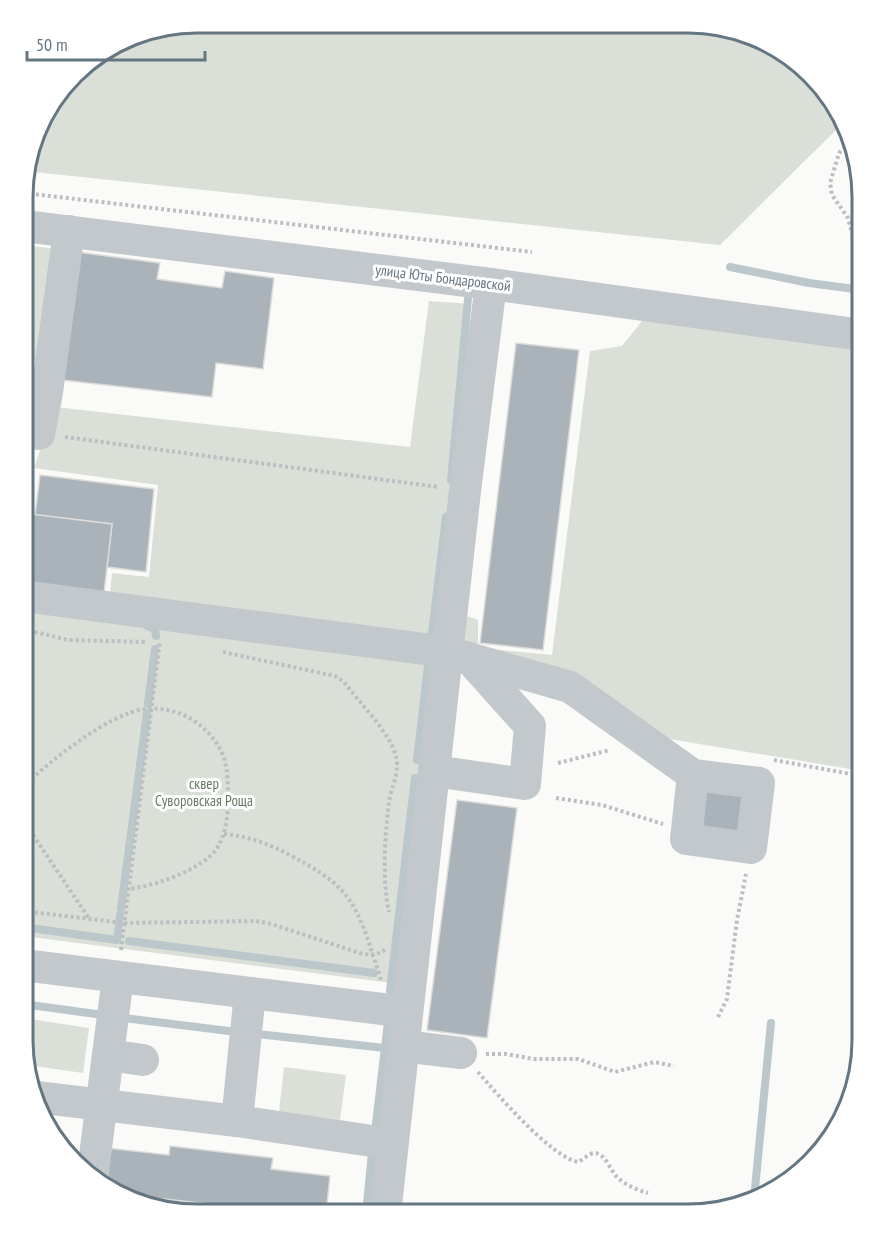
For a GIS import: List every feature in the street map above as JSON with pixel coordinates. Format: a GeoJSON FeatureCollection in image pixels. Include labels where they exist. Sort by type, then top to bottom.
{"type":"FeatureCollection","features":[{"type":"Feature","properties":{"kind":"street","name":"улица Юты Бондаровской"},"geometry":{"type":"LineString","coordinates":[[33,227],[490,284],[852,334]]}},
{"type":"Feature","properties":{"kind":"street"},"geometry":{"type":"LineString","coordinates":[[39,434],[69,231]]}},
{"type":"Feature","properties":{"kind":"street"},"geometry":{"type":"LineString","coordinates":[[386,1204],[434,771],[458,655],[465,491],[490,284]]}},
{"type":"Feature","properties":{"kind":"street"},"geometry":{"type":"LineString","coordinates":[[33,599],[165,634],[458,655],[570,687],[693,775],[759,783],[766,810],[752,848],[686,839],[693,775]]}},
{"type":"Feature","properties":{"kind":"street"},"geometry":{"type":"LineString","coordinates":[[434,771],[525,784],[530,726],[458,655]]}},
{"type":"Feature","properties":{"kind":"street"},"geometry":{"type":"LineString","coordinates":[[33,966],[407,1012]]}},
{"type":"Feature","properties":{"kind":"street"},"geometry":{"type":"LineString","coordinates":[[93,1167],[118,977]]}},
{"type":"Feature","properties":{"kind":"street"},"geometry":{"type":"LineString","coordinates":[[237,1121],[250,993]]}},
{"type":"Feature","properties":{"kind":"street"},"geometry":{"type":"LineString","coordinates":[[403,1046],[461,1053]]}},
{"type":"Feature","properties":{"kind":"street"},"geometry":{"type":"LineString","coordinates":[[108,1055],[143,1060]]}},
{"type":"Feature","properties":{"kind":"street"},"geometry":{"type":"LineString","coordinates":[[44,1098],[237,1121],[280,1120],[337,1128],[392,1144]]}},
{"type":"Feature","properties":{"kind":"path"},"geometry":{"type":"LineString","coordinates":[[844,148],[839,153],[830,183],[831,195],[848,218],[852,234]]}},
{"type":"Feature","properties":{"kind":"path"},"geometry":{"type":"LineString","coordinates":[[33,194],[532,252]]}},
{"type":"Feature","properties":{"kind":"path"},"geometry":{"type":"LineString","coordinates":[[39,434],[465,491]]}},
{"type":"Feature","properties":{"kind":"path"},"geometry":{"type":"LineString","coordinates":[[33,631],[68,640],[165,634],[151,709],[118,977]]}},
{"type":"Feature","properties":{"kind":"path"},"geometry":{"type":"LineString","coordinates":[[221,652],[335,676],[344,682],[387,736],[397,765],[389,802],[386,859],[387,900],[391,922]]}},
{"type":"Feature","properties":{"kind":"path"},"geometry":{"type":"LineString","coordinates":[[33,777],[88,735],[131,713],[151,709],[183,713],[197,723],[218,745],[228,776],[228,808],[224,834],[214,851],[203,861],[160,883],[129,889]]}},
{"type":"Feature","properties":{"kind":"path"},"geometry":{"type":"LineString","coordinates":[[558,763],[647,742]]}},
{"type":"Feature","properties":{"kind":"path"},"geometry":{"type":"LineString","coordinates":[[556,798],[602,805],[687,831]]}},
{"type":"Feature","properties":{"kind":"path"},"geometry":{"type":"LineString","coordinates":[[224,834],[248,837],[273,846],[322,872],[337,884],[361,917],[372,955]]}},
{"type":"Feature","properties":{"kind":"path"},"geometry":{"type":"LineString","coordinates":[[33,835],[90,920]]}},
{"type":"Feature","properties":{"kind":"path"},"geometry":{"type":"LineString","coordinates":[[718,1017],[727,999],[737,920],[752,848]]}},
{"type":"Feature","properties":{"kind":"path"},"geometry":{"type":"LineString","coordinates":[[33,912],[124,923],[256,921],[372,955],[381,953],[389,947],[390,940]]}},
{"type":"Feature","properties":{"kind":"path"},"geometry":{"type":"LineString","coordinates":[[461,1053],[506,1054],[534,1059],[578,1059],[615,1072],[654,1062],[674,1066]]}},
{"type":"Feature","properties":{"kind":"path"},"geometry":{"type":"LineString","coordinates":[[461,1053],[537,1134],[560,1153],[571,1161],[578,1162],[595,1153],[600,1155],[616,1177],[648,1193]]}},
{"type":"Feature","properties":{"kind":"green space"},"geometry":{"type":"Polygon","coordinates":[[[175,34],[710,34],[751,45],[788,67],[811,89],[837,129],[720,245],[35,172],[45,134],[55,115],[74,89],[89,74],[124,50],[175,34]]]}},
{"type":"Feature","properties":{"kind":"green space"},"geometry":{"type":"Polygon","coordinates":[[[33,246],[57,249],[44,369],[33,358],[33,246]]]}},
{"type":"Feature","properties":{"kind":"green space"},"geometry":{"type":"Polygon","coordinates":[[[429,301],[470,304],[455,507],[438,646],[109,605],[112,573],[149,577],[158,485],[34,468],[55,407],[410,447],[429,301]]]}},
{"type":"Feature","properties":{"kind":"green space"},"geometry":{"type":"Polygon","coordinates":[[[647,315],[852,347],[852,769],[652,736],[472,652],[457,633],[461,614],[478,620],[478,648],[552,655],[590,351],[622,346],[647,315]]]}},
{"type":"Feature","properties":{"kind":"green space","name":"сквер Суворовская Роща"},"geometry":{"type":"Polygon","coordinates":[[[33,603],[440,656],[400,984],[33,937],[33,603]]]}},
{"type":"Feature","properties":{"kind":"green space"},"geometry":{"type":"Polygon","coordinates":[[[33,1020],[89,1028],[83,1073],[35,1066],[33,1020]]]}},
{"type":"Feature","properties":{"kind":"green space"},"geometry":{"type":"Polygon","coordinates":[[[284,1067],[346,1075],[340,1120],[279,1112],[284,1067]]]}},
{"type":"Feature","properties":{"kind":"building"},"geometry":{"type":"Polygon","coordinates":[[[77,252],[160,263],[157,279],[222,288],[225,271],[274,278],[263,369],[216,363],[212,397],[62,380],[77,252]]]}},
{"type":"Feature","properties":{"kind":"building"},"geometry":{"type":"Polygon","coordinates":[[[516,343],[579,350],[543,650],[480,643],[516,343]]]}},
{"type":"Feature","properties":{"kind":"building"},"geometry":{"type":"Polygon","coordinates":[[[40,475],[154,489],[146,572],[107,567],[112,524],[35,515],[40,475]]]}},
{"type":"Feature","properties":{"kind":"building"},"geometry":{"type":"Polygon","coordinates":[[[33,514],[112,524],[104,593],[33,584],[33,514]]]}},
{"type":"Feature","properties":{"kind":"building"},"geometry":{"type":"Polygon","coordinates":[[[701,785],[748,791],[744,834],[696,829],[701,785]]]}},
{"type":"Feature","properties":{"kind":"building"},"geometry":{"type":"Polygon","coordinates":[[[457,800],[517,808],[487,1038],[427,1030],[457,800]]]}},
{"type":"Feature","properties":{"kind":"building"},"geometry":{"type":"Polygon","coordinates":[[[170,1146],[273,1158],[271,1169],[330,1176],[327,1204],[209,1204],[156,1198],[134,1192],[104,1175],[107,1148],[169,1155],[170,1146]]]}},
{"type":"Feature","properties":{"kind":"waterway"},"geometry":{"type":"LineString","coordinates":[[730,267],[809,283],[852,289]]}},
{"type":"Feature","properties":{"kind":"waterway"},"geometry":{"type":"LineString","coordinates":[[451,480],[468,299]]}},
{"type":"Feature","properties":{"kind":"waterway"},"geometry":{"type":"LineString","coordinates":[[431,642],[446,517]]}},
{"type":"Feature","properties":{"kind":"waterway"},"geometry":{"type":"LineString","coordinates":[[147,626],[155,629],[156,636]]}},
{"type":"Feature","properties":{"kind":"waterway"},"geometry":{"type":"LineString","coordinates":[[148,704],[155,649]]}},
{"type":"Feature","properties":{"kind":"waterway"},"geometry":{"type":"LineString","coordinates":[[417,760],[429,658]]}},
{"type":"Feature","properties":{"kind":"waterway"},"geometry":{"type":"LineString","coordinates":[[121,908],[147,713]]}},
{"type":"Feature","properties":{"kind":"waterway"},"geometry":{"type":"LineString","coordinates":[[390,991],[415,778]]}},
{"type":"Feature","properties":{"kind":"waterway"},"geometry":{"type":"LineString","coordinates":[[33,928],[117,940],[120,915]]}},
{"type":"Feature","properties":{"kind":"waterway"},"geometry":{"type":"LineString","coordinates":[[129,941],[374,973]]}},
{"type":"Feature","properties":{"kind":"waterway"},"geometry":{"type":"LineString","coordinates":[[33,1005],[103,1015]]}},
{"type":"Feature","properties":{"kind":"waterway"},"geometry":{"type":"LineString","coordinates":[[124,1018],[237,1032]]}},
{"type":"Feature","properties":{"kind":"waterway"},"geometry":{"type":"LineString","coordinates":[[375,1132],[388,1022]]}},
{"type":"Feature","properties":{"kind":"waterway"},"geometry":{"type":"LineString","coordinates":[[755,1189],[771,1023]]}},
{"type":"Feature","properties":{"kind":"waterway"},"geometry":{"type":"LineString","coordinates":[[257,1034],[385,1048]]}},
{"type":"Feature","properties":{"kind":"waterway"},"geometry":{"type":"LineString","coordinates":[[367,1204],[372,1153]]}}]}
